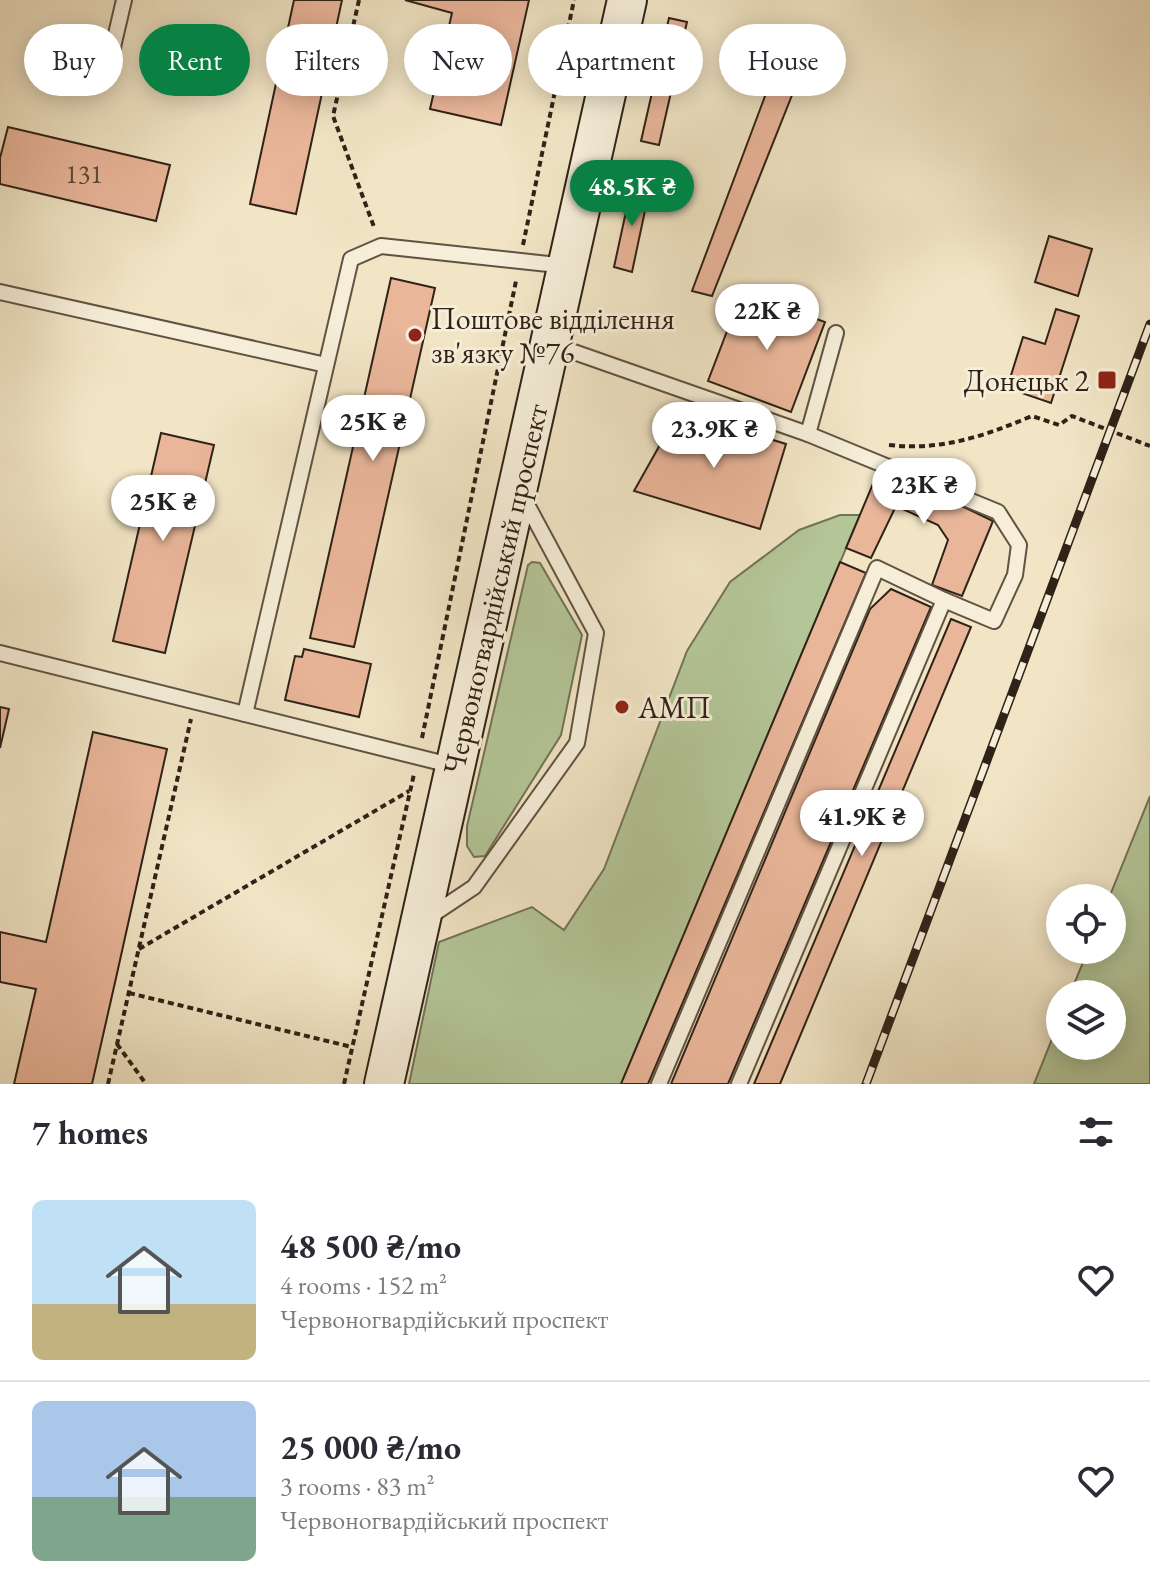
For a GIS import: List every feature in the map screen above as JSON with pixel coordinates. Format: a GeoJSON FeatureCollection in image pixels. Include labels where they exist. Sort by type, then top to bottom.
{"type":"FeatureCollection","features":[{"type":"Feature","properties":{"kind":"main road","name":"Червоногвардійський проспект"},"geometry":{"type":"LineString","coordinates":[[384,1084],[627,0]]}},
{"type":"Feature","properties":{"kind":"lane"},"geometry":{"type":"LineString","coordinates":[[118,24],[124,0]]}},
{"type":"Feature","properties":{"kind":"lane"},"geometry":{"type":"LineString","coordinates":[[245,714],[351,259],[381,246],[568,266]]}},
{"type":"Feature","properties":{"kind":"lane"},"geometry":{"type":"LineString","coordinates":[[0,292],[326,365]]}},
{"type":"Feature","properties":{"kind":"lane"},"geometry":{"type":"LineString","coordinates":[[808,434],[836,333]]}},
{"type":"Feature","properties":{"kind":"lane"},"geometry":{"type":"LineString","coordinates":[[550,344],[808,434],[998,512],[1019,545],[1015,575],[994,621],[877,568],[659,1084]]}},
{"type":"Feature","properties":{"kind":"lane"},"geometry":{"type":"LineString","coordinates":[[420,923],[474,887],[577,743],[596,633],[518,488]]}},
{"type":"Feature","properties":{"kind":"lane"},"geometry":{"type":"LineString","coordinates":[[739,1084],[944,600]]}},
{"type":"Feature","properties":{"kind":"lane"},"geometry":{"type":"LineString","coordinates":[[0,653],[456,766]]}},
{"type":"Feature","properties":{"kind":"path"},"geometry":{"type":"LineString","coordinates":[[359,0],[333,116],[381,246]]}},
{"type":"Feature","properties":{"kind":"path"},"geometry":{"type":"LineString","coordinates":[[344,1084],[418,756],[574,0]]}},
{"type":"Feature","properties":{"kind":"path"},"geometry":{"type":"LineString","coordinates":[[880,443],[908,447],[974,440],[1032,416],[1059,425],[1072,416],[1150,446]]}},
{"type":"Feature","properties":{"kind":"path"},"geometry":{"type":"LineString","coordinates":[[108,1084],[195,701]]}},
{"type":"Feature","properties":{"kind":"path"},"geometry":{"type":"LineString","coordinates":[[139,949],[410,790]]}},
{"type":"Feature","properties":{"kind":"path"},"geometry":{"type":"LineString","coordinates":[[129,993],[352,1047]]}},
{"type":"Feature","properties":{"kind":"path"},"geometry":{"type":"LineString","coordinates":[[117,1044],[146,1084]]}},
{"type":"Feature","properties":{"kind":"green space"},"geometry":{"type":"Polygon","coordinates":[[[840,515],[860,515],[621,1084],[409,1084],[439,942],[532,907],[564,930],[604,869],[687,651],[730,582],[799,530],[840,515]]]}},
{"type":"Feature","properties":{"kind":"green space"},"geometry":{"type":"Polygon","coordinates":[[[540,563],[582,635],[561,735],[485,856],[474,857],[467,846],[467,826],[528,565],[540,563]]]}},
{"type":"Feature","properties":{"kind":"green space"},"geometry":{"type":"Polygon","coordinates":[[[1150,796],[1150,1084],[1034,1084],[1046,1054],[1046,1060],[1126,1060],[1126,980],[1076,980],[1082,964],[1126,964],[1126,884],[1115,884],[1150,796]]]}},
{"type":"Feature","properties":{"kind":"building"},"geometry":{"type":"Polygon","coordinates":[[[294,0],[342,0],[337,24],[289,24],[294,0]]]}},
{"type":"Feature","properties":{"kind":"building"},"geometry":{"type":"Polygon","coordinates":[[[405,0],[529,0],[512,76],[512,24],[449,24],[452,13],[405,0]]]}},
{"type":"Feature","properties":{"kind":"building"},"geometry":{"type":"Polygon","coordinates":[[[669,18],[687,22],[687,24],[668,24],[669,18]]]}},
{"type":"Feature","properties":{"kind":"building"},"geometry":{"type":"Polygon","coordinates":[[[273,96],[321,96],[296,214],[250,204],[273,96]]]}},
{"type":"Feature","properties":{"kind":"building"},"geometry":{"type":"Polygon","coordinates":[[[433,96],[507,96],[501,125],[430,109],[433,96]]]}},
{"type":"Feature","properties":{"kind":"building"},"geometry":{"type":"Polygon","coordinates":[[[651,96],[670,96],[659,145],[641,141],[651,96]]]}},
{"type":"Feature","properties":{"kind":"building"},"geometry":{"type":"Polygon","coordinates":[[[765,96],[792,96],[712,296],[692,291],[765,96]]]}},
{"type":"Feature","properties":{"kind":"building"},"geometry":{"type":"Polygon","coordinates":[[[8,127],[170,165],[156,221],[0,184],[0,158],[8,127]]]}},
{"type":"Feature","properties":{"kind":"building"},"geometry":{"type":"Polygon","coordinates":[[[632,184],[650,187],[632,272],[614,267],[632,184]]]}},
{"type":"Feature","properties":{"kind":"building"},"geometry":{"type":"Polygon","coordinates":[[[1049,236],[1092,249],[1078,296],[1035,282],[1049,236]]]}},
{"type":"Feature","properties":{"kind":"building"},"geometry":{"type":"Polygon","coordinates":[[[391,278],[435,288],[354,647],[310,638],[391,278]]]}},
{"type":"Feature","properties":{"kind":"building"},"geometry":{"type":"Polygon","coordinates":[[[742,292],[825,322],[791,412],[708,381],[742,292]]]}},
{"type":"Feature","properties":{"kind":"building"},"geometry":{"type":"Polygon","coordinates":[[[1056,309],[1079,316],[1051,403],[1007,388],[1023,337],[1045,344],[1056,309]]]}},
{"type":"Feature","properties":{"kind":"building"},"geometry":{"type":"Polygon","coordinates":[[[679,411],[786,444],[760,529],[634,491],[679,411]]]}},
{"type":"Feature","properties":{"kind":"building"},"geometry":{"type":"Polygon","coordinates":[[[161,433],[214,445],[165,653],[113,641],[161,433]]]}},
{"type":"Feature","properties":{"kind":"building"},"geometry":{"type":"Polygon","coordinates":[[[880,467],[993,521],[962,596],[932,585],[948,540],[938,525],[896,506],[871,558],[846,548],[880,467]]]}},
{"type":"Feature","properties":{"kind":"building"},"geometry":{"type":"Polygon","coordinates":[[[840,562],[866,573],[648,1084],[621,1084],[840,562]]]}},
{"type":"Feature","properties":{"kind":"building"},"geometry":{"type":"Polygon","coordinates":[[[891,589],[931,607],[728,1084],[671,1084],[870,609],[891,589]]]}},
{"type":"Feature","properties":{"kind":"building"},"geometry":{"type":"Polygon","coordinates":[[[951,619],[971,627],[780,1084],[754,1084],[951,619]]]}},
{"type":"Feature","properties":{"kind":"building"},"geometry":{"type":"Polygon","coordinates":[[[304,649],[371,664],[359,717],[285,700],[295,656],[302,657],[304,649]]]}},
{"type":"Feature","properties":{"kind":"building"},"geometry":{"type":"Polygon","coordinates":[[[0,707],[9,709],[0,748],[0,707]]]}},
{"type":"Feature","properties":{"kind":"building"},"geometry":{"type":"Polygon","coordinates":[[[93,732],[167,749],[116,978],[92,1084],[14,1084],[36,989],[0,982],[0,932],[46,942],[93,732]]]}},
{"type":"Feature","properties":{"kind":"railway"},"geometry":{"type":"LineString","coordinates":[[866,1084],[1150,324]]}},
{"type":"Feature","properties":{"kind":"place","name":"Поштове відділення зв'язку №76"},"geometry":{"type":"Point","coordinates":[415,335]}},
{"type":"Feature","properties":{"kind":"place","name":"Донецьк 2"},"geometry":{"type":"Point","coordinates":[1107,380]}},
{"type":"Feature","properties":{"kind":"place","name":"АМП"},"geometry":{"type":"Point","coordinates":[622,707]}}]}
